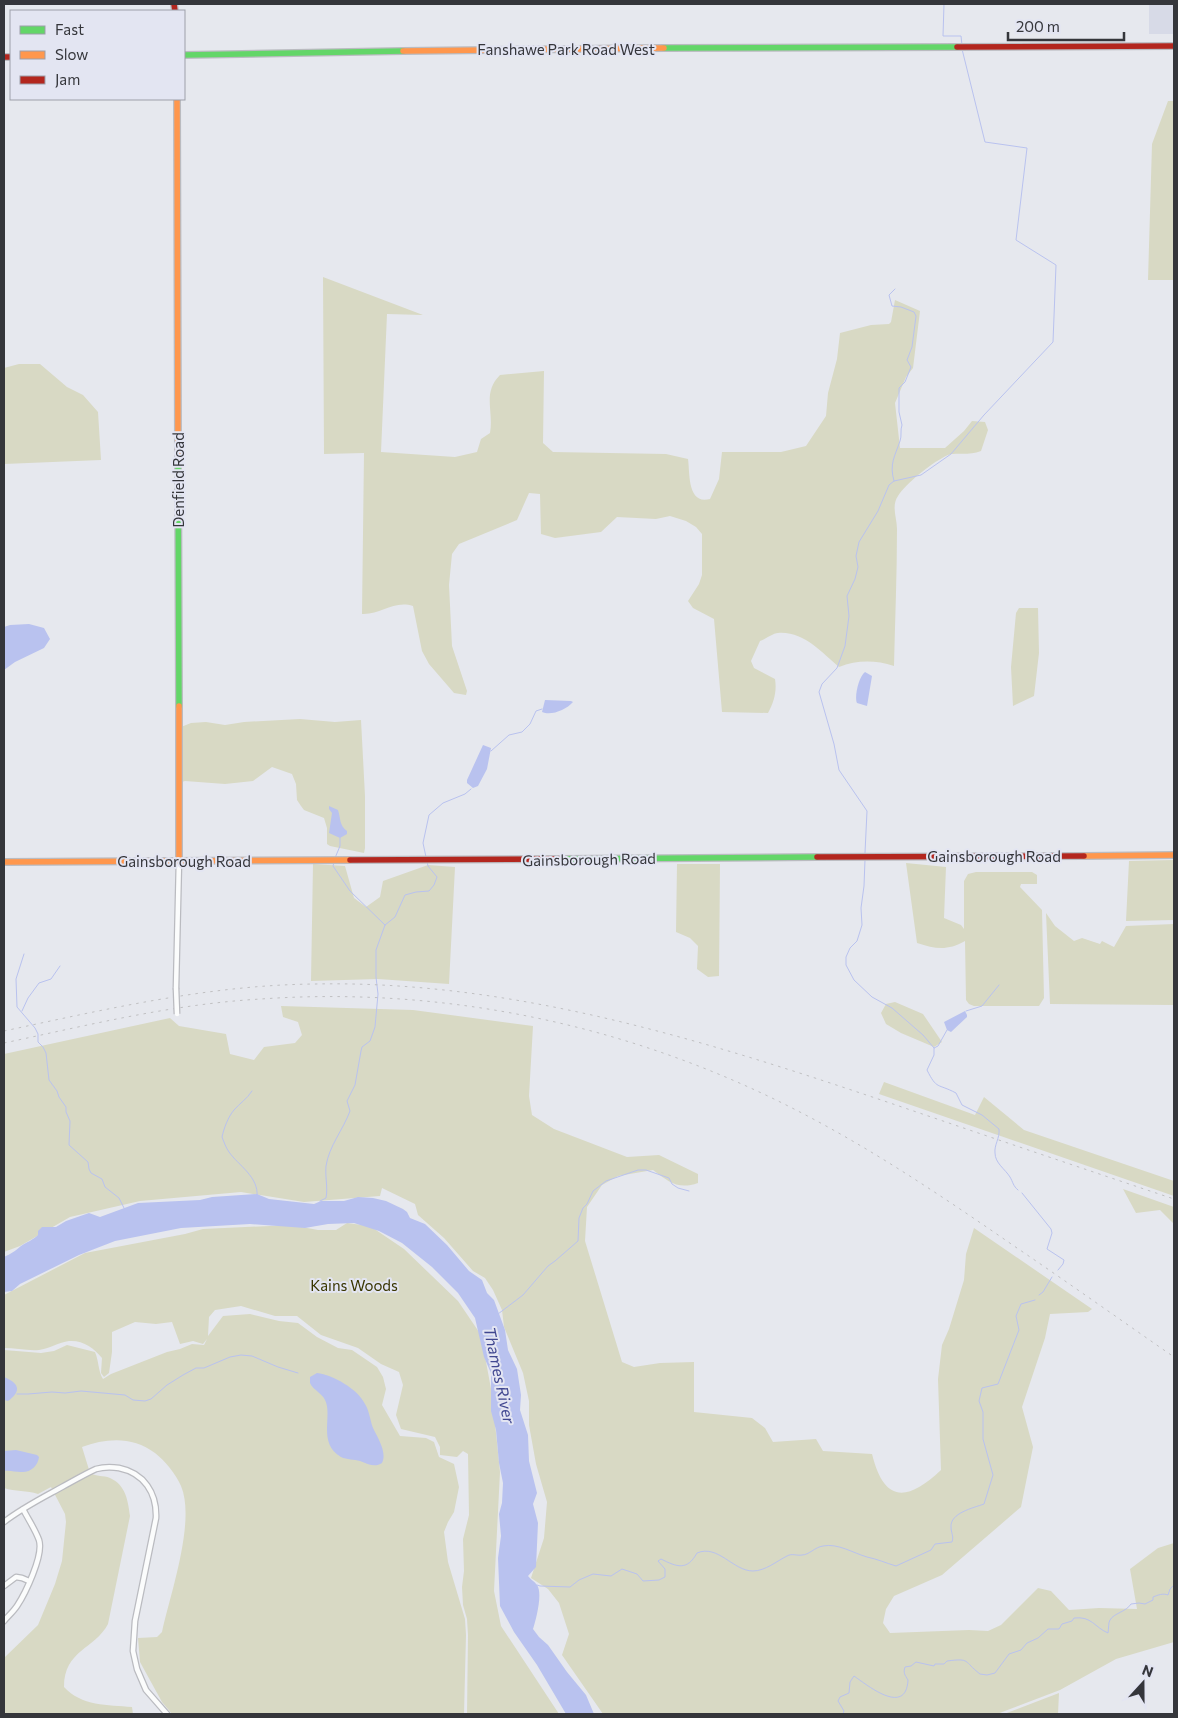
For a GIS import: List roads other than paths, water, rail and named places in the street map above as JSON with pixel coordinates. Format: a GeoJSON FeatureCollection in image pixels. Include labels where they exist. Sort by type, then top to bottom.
{"type":"FeatureCollection","features":[{"type":"Feature","properties":{"kind":"main road","name":"Fanshawe Park Road West"},"geometry":{"type":"LineString","coordinates":[[185,55],[535,49],[1174,46]]}},
{"type":"Feature","properties":{"kind":"main road","name":"Denfield Road"},"geometry":{"type":"LineString","coordinates":[[177,100],[179,860]]}},
{"type":"Feature","properties":{"kind":"main road","name":"Gainsborough Road"},"geometry":{"type":"LineString","coordinates":[[4,862],[1174,855]]}},
{"type":"Feature","properties":{"kind":"street"},"geometry":{"type":"LineString","coordinates":[[178,1021],[176,988],[179,860]]}},
{"type":"Feature","properties":{"kind":"street"},"geometry":{"type":"LineString","coordinates":[[4,1522],[23,1508],[98,1469],[113,1467],[127,1470],[141,1478],[148,1486],[156,1506],[156,1518],[135,1621],[133,1652],[146,1690],[167,1714]]}},
{"type":"Feature","properties":{"kind":"street"},"geometry":{"type":"LineString","coordinates":[[4,1621],[16,1607],[34,1571],[40,1542],[23,1508]]}},
{"type":"Feature","properties":{"kind":"street"},"geometry":{"type":"LineString","coordinates":[[4,1586],[16,1577],[29,1581]]}},
{"type":"Feature","properties":{"kind":"water"},"geometry":{"type":"Polygon","coordinates":[[[29,624],[44,628],[50,639],[44,648],[15,662],[4,670],[4,627],[29,624]]]}},
{"type":"Feature","properties":{"kind":"water"},"geometry":{"type":"Polygon","coordinates":[[[865,672],[872,676],[867,706],[857,703],[856,700],[859,682],[865,672]]]}},
{"type":"Feature","properties":{"kind":"water"},"geometry":{"type":"Polygon","coordinates":[[[545,700],[573,702],[558,712],[546,713],[542,712],[545,700]]]}},
{"type":"Feature","properties":{"kind":"water"},"geometry":{"type":"Polygon","coordinates":[[[483,745],[491,748],[487,769],[478,786],[473,788],[467,783],[467,780],[483,745]]]}},
{"type":"Feature","properties":{"kind":"water"},"geometry":{"type":"Polygon","coordinates":[[[329,806],[338,810],[341,824],[347,831],[347,834],[340,838],[329,833],[332,813],[329,806]]]}},
{"type":"Feature","properties":{"kind":"water"},"geometry":{"type":"Polygon","coordinates":[[[965,1011],[967,1017],[951,1032],[947,1030],[944,1022],[965,1011]]]}},
{"type":"Feature","properties":{"kind":"water","name":"Thames River"},"geometry":{"type":"Polygon","coordinates":[[[257,1194],[269,1199],[314,1204],[321,1201],[344,1201],[358,1197],[386,1201],[403,1209],[410,1218],[425,1224],[447,1245],[469,1271],[482,1280],[487,1293],[494,1300],[505,1330],[508,1350],[517,1369],[521,1395],[520,1410],[528,1435],[529,1461],[537,1493],[533,1504],[538,1523],[536,1567],[528,1576],[539,1589],[538,1607],[533,1629],[548,1645],[586,1695],[594,1714],[566,1714],[537,1665],[514,1632],[500,1606],[498,1558],[501,1536],[499,1514],[502,1503],[503,1483],[496,1430],[491,1411],[491,1373],[484,1357],[475,1318],[458,1293],[432,1267],[402,1243],[379,1231],[354,1223],[328,1224],[305,1228],[250,1224],[181,1228],[115,1241],[79,1255],[20,1284],[12,1291],[4,1292],[4,1257],[36,1237],[42,1227],[56,1227],[66,1221],[89,1213],[100,1217],[138,1203],[200,1200],[212,1197],[257,1194]]]}},
{"type":"Feature","properties":{"kind":"water"},"geometry":{"type":"Polygon","coordinates":[[[317,1373],[344,1384],[362,1398],[382,1446],[384,1455],[382,1463],[371,1465],[358,1460],[343,1458],[334,1451],[329,1444],[327,1429],[328,1413],[325,1400],[310,1383],[310,1377],[317,1373]]]}},
{"type":"Feature","properties":{"kind":"water"},"geometry":{"type":"Polygon","coordinates":[[[4,1377],[13,1382],[17,1388],[15,1394],[8,1401],[4,1400],[4,1377]]]}},
{"type":"Feature","properties":{"kind":"water"},"geometry":{"type":"Polygon","coordinates":[[[16,1450],[37,1455],[39,1457],[35,1466],[24,1472],[4,1471],[4,1451],[16,1450]]]}},
{"type":"Feature","properties":{"kind":"waterway"},"geometry":{"type":"LineString","coordinates":[[944,4],[943,36],[961,36],[962,45]]}},
{"type":"Feature","properties":{"kind":"waterway"},"geometry":{"type":"LineString","coordinates":[[865,853],[867,811],[839,770],[834,744],[819,692],[822,684],[837,668],[845,646],[849,616],[847,596],[858,567],[856,556],[859,542],[878,511],[889,485],[894,481],[921,475],[951,454],[984,415],[1053,342],[1056,265],[1016,240],[1027,148],[985,142],[962,49]]}},
{"type":"Feature","properties":{"kind":"waterway"},"geometry":{"type":"LineString","coordinates":[[894,481],[892,465],[901,439],[902,425],[899,412],[899,388],[905,382],[911,367],[907,360],[912,347],[916,316],[914,312],[892,306],[889,295],[895,289]]}},
{"type":"Feature","properties":{"kind":"waterway"},"geometry":{"type":"LineString","coordinates":[[491,751],[509,735],[522,732],[530,724],[536,711],[542,709]]}},
{"type":"Feature","properties":{"kind":"waterway"},"geometry":{"type":"LineString","coordinates":[[426,857],[423,843],[429,815],[443,803],[465,794],[471,789]]}},
{"type":"Feature","properties":{"kind":"waterway"},"geometry":{"type":"LineString","coordinates":[[335,858],[340,846],[340,838]]}},
{"type":"Feature","properties":{"kind":"waterway"},"geometry":{"type":"LineString","coordinates":[[865,860],[861,908],[862,925],[857,941],[850,948],[846,957],[846,965],[854,980],[872,997],[892,1008],[923,1035],[934,1048]]}},
{"type":"Feature","properties":{"kind":"waterway"},"geometry":{"type":"LineString","coordinates":[[320,1201],[326,1198],[326,1166],[328,1159],[350,1111],[347,1101],[355,1085],[362,1047],[370,1041],[375,1027],[378,994],[376,950],[385,925],[395,917],[405,895],[429,891],[434,885],[437,877],[428,866],[427,861]]}},
{"type":"Feature","properties":{"kind":"waterway"},"geometry":{"type":"LineString","coordinates":[[334,862],[333,866],[350,891],[385,925]]}},
{"type":"Feature","properties":{"kind":"waterway"},"geometry":{"type":"LineString","coordinates":[[24,954],[16,979],[17,1007],[35,1028],[38,1034],[38,1042],[46,1053],[49,1080],[66,1107],[70,1121],[69,1145],[88,1162],[91,1173],[102,1179],[105,1187],[119,1198],[125,1210]]}},
{"type":"Feature","properties":{"kind":"waterway"},"geometry":{"type":"LineString","coordinates":[[22,1011],[28,998],[39,983],[51,979],[60,966]]}},
{"type":"Feature","properties":{"kind":"waterway"},"geometry":{"type":"LineString","coordinates":[[966,1011],[982,1006],[999,985]]}},
{"type":"Feature","properties":{"kind":"waterway"},"geometry":{"type":"LineString","coordinates":[[947,1030],[938,1046],[934,1048],[934,1055],[927,1070],[933,1081],[938,1085],[956,1093],[962,1105],[982,1115],[999,1129],[995,1157],[1018,1190]]}},
{"type":"Feature","properties":{"kind":"waterway"},"geometry":{"type":"LineString","coordinates":[[252,1091],[232,1113],[226,1123],[222,1137],[229,1152],[255,1183],[257,1196]]}},
{"type":"Feature","properties":{"kind":"waterway"},"geometry":{"type":"LineString","coordinates":[[498,1314],[523,1295],[548,1266],[578,1241],[579,1218],[583,1208],[593,1191],[606,1181],[638,1170],[646,1170],[669,1178],[672,1184],[678,1188],[689,1191]]}},
{"type":"Feature","properties":{"kind":"waterway"},"geometry":{"type":"LineString","coordinates":[[1022,1193],[1051,1229],[1052,1233],[1047,1249],[1064,1260],[1058,1270]]}},
{"type":"Feature","properties":{"kind":"waterway"},"geometry":{"type":"LineString","coordinates":[[1039,1295],[1052,1277]]}},
{"type":"Feature","properties":{"kind":"waterway"},"geometry":{"type":"LineString","coordinates":[[537,1585],[570,1587],[579,1580],[593,1574],[611,1576],[622,1569],[637,1574],[643,1581],[659,1580],[665,1577],[665,1569],[658,1561],[661,1559],[681,1566],[689,1563],[697,1553],[705,1551],[712,1552],[739,1567],[753,1571],[766,1568],[789,1555],[805,1555],[820,1547],[829,1545],[896,1566],[931,1550],[935,1544],[952,1542],[951,1527],[954,1518],[963,1512],[984,1504],[993,1475],[983,1439],[983,1412],[979,1401],[982,1388],[998,1384],[1019,1330],[1016,1316],[1021,1304],[1035,1300]]}},
{"type":"Feature","properties":{"kind":"waterway"},"geometry":{"type":"LineString","coordinates":[[17,1394],[81,1391],[125,1395],[133,1400],[145,1401],[151,1399],[167,1385],[196,1368],[204,1368],[230,1357],[241,1355],[252,1356],[298,1373]]}},
{"type":"Feature","properties":{"kind":"waterway"},"geometry":{"type":"LineString","coordinates":[[843,1714],[844,1711],[838,1701],[840,1697],[849,1693],[850,1682],[854,1676],[876,1691],[893,1697],[901,1696],[906,1691],[908,1680],[904,1672],[905,1667],[911,1666],[916,1662],[934,1666],[935,1664],[944,1664],[947,1661],[964,1660],[980,1674],[995,1673],[1009,1654],[1021,1650],[1027,1643],[1038,1638],[1048,1629],[1059,1629],[1062,1624],[1072,1621],[1074,1618],[1080,1618],[1089,1620],[1108,1633],[1109,1621],[1114,1616],[1131,1604],[1145,1604],[1153,1600],[1155,1596],[1168,1595],[1174,1585]]}},
{"type":"Feature","properties":{"kind":"railway"},"geometry":{"type":"LineString","coordinates":[[4,1031],[158,1000],[275,985],[389,985],[463,992],[536,1004],[681,1037],[823,1081],[1174,1199]]}},
{"type":"Feature","properties":{"kind":"railway"},"geometry":{"type":"LineString","coordinates":[[4,1043],[131,1016],[196,1005],[261,999],[330,997],[399,999],[468,1006],[536,1018],[603,1034],[669,1055],[733,1080],[825,1125],[936,1193],[1174,1357]]}},
{"type":"Feature","properties":{"kind":"park label","name":"Kains Woods"},"geometry":{"type":"Point","coordinates":[354,1285]}}]}
